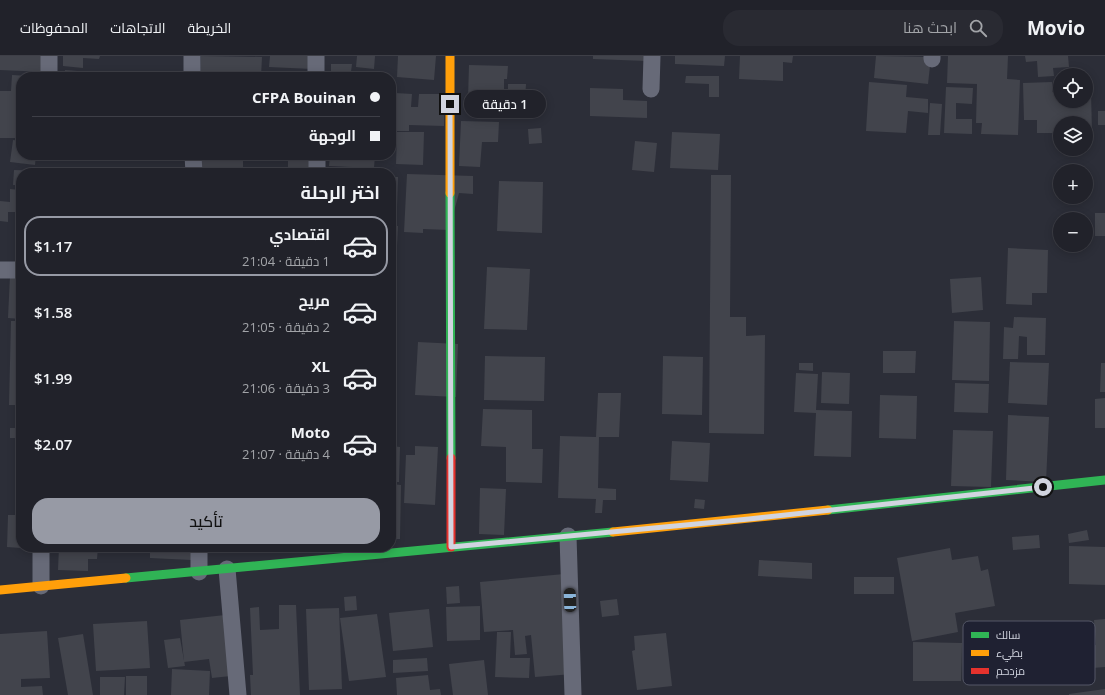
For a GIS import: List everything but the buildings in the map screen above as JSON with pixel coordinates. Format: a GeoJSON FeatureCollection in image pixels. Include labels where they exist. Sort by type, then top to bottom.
{"type":"FeatureCollection","features":[{"type":"Feature","properties":{"kind":"street"},"geometry":{"type":"LineString","coordinates":[[49,56],[49,72]]}},
{"type":"Feature","properties":{"kind":"street"},"geometry":{"type":"LineString","coordinates":[[192,56],[192,72]]}},
{"type":"Feature","properties":{"kind":"street"},"geometry":{"type":"LineString","coordinates":[[316,56],[316,72]]}},
{"type":"Feature","properties":{"kind":"street"},"geometry":{"type":"LineString","coordinates":[[450,56],[451,547]]}},
{"type":"Feature","properties":{"kind":"street"},"geometry":{"type":"LineString","coordinates":[[651,90],[652,56]]}},
{"type":"Feature","properties":{"kind":"street"},"geometry":{"type":"LineString","coordinates":[[0,270],[16,270]]}},
{"type":"Feature","properties":{"kind":"street"},"geometry":{"type":"LineString","coordinates":[[396,550],[451,547],[749,519],[1105,480]]}},
{"type":"Feature","properties":{"kind":"street"},"geometry":{"type":"LineString","coordinates":[[568,536],[573,695]]}},
{"type":"Feature","properties":{"kind":"street"},"geometry":{"type":"LineString","coordinates":[[41,552],[41,586]]}},
{"type":"Feature","properties":{"kind":"street"},"geometry":{"type":"LineString","coordinates":[[199,552],[199,572]]}},
{"type":"Feature","properties":{"kind":"street"},"geometry":{"type":"LineString","coordinates":[[0,590],[199,572],[320,554],[357,552]]}},
{"type":"Feature","properties":{"kind":"street"},"geometry":{"type":"LineString","coordinates":[[227,569],[238,695]]}},
{"type":"Feature","properties":{"kind":"traffic: fast"},"geometry":{"type":"LineString","coordinates":[[450,193],[451,458]]}},
{"type":"Feature","properties":{"kind":"traffic: fast"},"geometry":{"type":"LineString","coordinates":[[828,510],[1105,480]]}},
{"type":"Feature","properties":{"kind":"traffic: fast"},"geometry":{"type":"LineString","coordinates":[[126,578],[613,532]]}},
{"type":"Feature","properties":{"kind":"traffic: slow"},"geometry":{"type":"LineString","coordinates":[[450,56],[450,193]]}},
{"type":"Feature","properties":{"kind":"traffic: slow"},"geometry":{"type":"LineString","coordinates":[[613,532],[828,510]]}},
{"type":"Feature","properties":{"kind":"traffic: slow"},"geometry":{"type":"LineString","coordinates":[[0,590],[126,578]]}},
{"type":"Feature","properties":{"kind":"traffic: jam"},"geometry":{"type":"LineString","coordinates":[[451,458],[451,547]]}},
{"type":"Feature","properties":{"kind":"route"},"geometry":{"type":"LineString","coordinates":[[450,104],[451,547],[749,519],[1043,487]]}}]}
